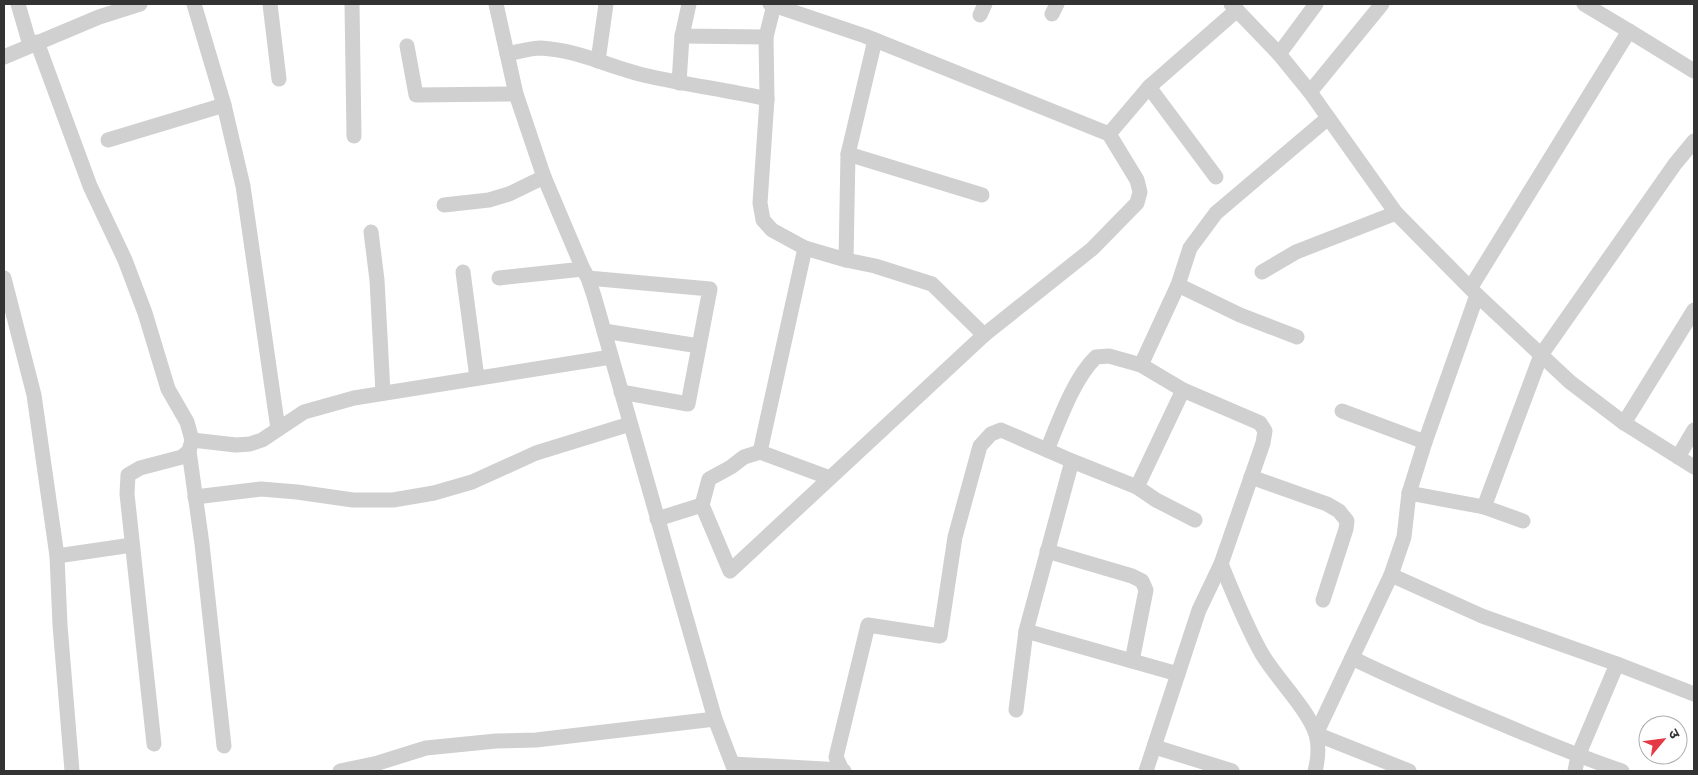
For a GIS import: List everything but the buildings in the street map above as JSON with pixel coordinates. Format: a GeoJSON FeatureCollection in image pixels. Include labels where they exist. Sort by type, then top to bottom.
{"type":"FeatureCollection","features":[{"type":"Feature","properties":{"kind":"street"},"geometry":{"type":"LineString","coordinates":[[18,4],[90,186],[126,260],[145,313],[168,389],[187,422],[224,746]]}},
{"type":"Feature","properties":{"kind":"street"},"geometry":{"type":"LineString","coordinates":[[4,57],[98,11],[140,4]]}},
{"type":"Feature","properties":{"kind":"street"},"geometry":{"type":"LineString","coordinates":[[194,4],[224,105],[243,186],[278,429]]}},
{"type":"Feature","properties":{"kind":"street"},"geometry":{"type":"LineString","coordinates":[[270,4],[279,78]]}},
{"type":"Feature","properties":{"kind":"street"},"geometry":{"type":"LineString","coordinates":[[352,4],[354,136]]}},
{"type":"Feature","properties":{"kind":"street"},"geometry":{"type":"LineString","coordinates":[[496,4],[516,94],[544,177],[585,273],[604,331],[715,719],[734,768],[843,770],[836,757],[868,625],[940,636],[955,537],[980,446],[990,434],[1001,430],[1138,487],[1156,500],[1195,520]]}},
{"type":"Feature","properties":{"kind":"street"},"geometry":{"type":"LineString","coordinates":[[598,61],[606,4]]}},
{"type":"Feature","properties":{"kind":"street"},"geometry":{"type":"LineString","coordinates":[[679,83],[682,36],[689,4]]}},
{"type":"Feature","properties":{"kind":"street"},"geometry":{"type":"LineString","coordinates":[[830,478],[760,452],[744,457],[710,479],[702,505],[730,571],[984,335],[1092,249],[1137,203],[1140,192],[1137,180],[1109,134],[875,40],[772,4],[766,37],[767,99],[760,202],[763,220],[772,230],[805,248],[875,266],[932,284],[984,335]]}},
{"type":"Feature","properties":{"kind":"street"},"geometry":{"type":"LineString","coordinates":[[1279,54],[1316,4]]}},
{"type":"Feature","properties":{"kind":"street"},"geometry":{"type":"LineString","coordinates":[[1310,92],[1382,4]]}},
{"type":"Feature","properties":{"kind":"street"},"geometry":{"type":"LineString","coordinates":[[1584,4],[1694,71]]}},
{"type":"Feature","properties":{"kind":"street"},"geometry":{"type":"LineString","coordinates":[[1109,134],[1149,87],[1234,7],[1279,54],[1310,92],[1396,213],[1474,291],[1570,382],[1624,423],[1694,467]]}},
{"type":"Feature","properties":{"kind":"street"},"geometry":{"type":"LineString","coordinates":[[1316,734],[1391,575],[1404,537],[1409,493],[1474,291],[1629,31]]}},
{"type":"Feature","properties":{"kind":"street"},"geometry":{"type":"LineString","coordinates":[[682,36],[766,37]]}},
{"type":"Feature","properties":{"kind":"street"},"geometry":{"type":"LineString","coordinates":[[846,260],[848,154],[875,40]]}},
{"type":"Feature","properties":{"kind":"street"},"geometry":{"type":"LineString","coordinates":[[407,46],[416,95],[516,94]]}},
{"type":"Feature","properties":{"kind":"street"},"geometry":{"type":"LineString","coordinates":[[507,54],[539,48],[557,50],[640,74],[767,99]]}},
{"type":"Feature","properties":{"kind":"street"},"geometry":{"type":"LineString","coordinates":[[1149,87],[1216,177]]}},
{"type":"Feature","properties":{"kind":"street"},"geometry":{"type":"LineString","coordinates":[[108,140],[224,105]]}},
{"type":"Feature","properties":{"kind":"street"},"geometry":{"type":"LineString","coordinates":[[1141,364],[1178,285],[1190,248],[1216,213],[1328,118]]}},
{"type":"Feature","properties":{"kind":"street"},"geometry":{"type":"LineString","coordinates":[[1484,507],[1541,355],[1674,164],[1694,141]]}},
{"type":"Feature","properties":{"kind":"street"},"geometry":{"type":"LineString","coordinates":[[848,154],[982,195]]}},
{"type":"Feature","properties":{"kind":"street"},"geometry":{"type":"LineString","coordinates":[[444,205],[489,200],[509,194],[544,177]]}},
{"type":"Feature","properties":{"kind":"street"},"geometry":{"type":"LineString","coordinates":[[1262,272],[1296,252],[1396,213]]}},
{"type":"Feature","properties":{"kind":"street"},"geometry":{"type":"LineString","coordinates":[[371,232],[377,280],[383,393]]}},
{"type":"Feature","properties":{"kind":"street"},"geometry":{"type":"LineString","coordinates":[[760,452],[805,248]]}},
{"type":"Feature","properties":{"kind":"street"},"geometry":{"type":"LineString","coordinates":[[463,272],[476,378]]}},
{"type":"Feature","properties":{"kind":"street"},"geometry":{"type":"LineString","coordinates":[[499,278],[585,273],[710,289],[688,404],[621,392]]}},
{"type":"Feature","properties":{"kind":"street"},"geometry":{"type":"LineString","coordinates":[[4,278],[34,395],[57,556],[60,625],[72,771]]}},
{"type":"Feature","properties":{"kind":"street"},"geometry":{"type":"LineString","coordinates":[[1178,285],[1240,315],[1297,337]]}},
{"type":"Feature","properties":{"kind":"street"},"geometry":{"type":"LineString","coordinates":[[1624,423],[1694,310]]}},
{"type":"Feature","properties":{"kind":"street"},"geometry":{"type":"LineString","coordinates":[[604,331],[699,346]]}},
{"type":"Feature","properties":{"kind":"street"},"geometry":{"type":"LineString","coordinates":[[1047,450],[1086,367],[1096,357],[1109,356],[1141,364],[1183,390],[1260,423],[1265,431],[1263,443],[1221,564],[1199,610],[1146,771]]}},
{"type":"Feature","properties":{"kind":"street"},"geometry":{"type":"LineString","coordinates":[[154,744],[127,494],[128,475],[140,468],[182,457],[191,446],[250,444],[262,440],[304,412],[354,398],[611,357]]}},
{"type":"Feature","properties":{"kind":"street"},"geometry":{"type":"LineString","coordinates":[[1138,487],[1183,390]]}},
{"type":"Feature","properties":{"kind":"street"},"geometry":{"type":"LineString","coordinates":[[1342,410],[1424,442]]}},
{"type":"Feature","properties":{"kind":"street"},"geometry":{"type":"LineString","coordinates":[[196,496],[261,489],[353,500],[393,500],[434,493],[472,482],[536,453],[630,424]]}},
{"type":"Feature","properties":{"kind":"street"},"geometry":{"type":"LineString","coordinates":[[1678,457],[1694,430]]}},
{"type":"Feature","properties":{"kind":"street"},"geometry":{"type":"LineString","coordinates":[[1016,710],[1026,631],[1072,461]]}},
{"type":"Feature","properties":{"kind":"street"},"geometry":{"type":"LineString","coordinates":[[1251,477],[1327,504],[1339,511],[1347,521],[1346,530],[1323,600]]}},
{"type":"Feature","properties":{"kind":"street"},"geometry":{"type":"LineString","coordinates":[[1409,493],[1484,507],[1523,521]]}},
{"type":"Feature","properties":{"kind":"street"},"geometry":{"type":"LineString","coordinates":[[657,518],[702,505]]}},
{"type":"Feature","properties":{"kind":"street"},"geometry":{"type":"LineString","coordinates":[[57,556],[132,545]]}},
{"type":"Feature","properties":{"kind":"street"},"geometry":{"type":"LineString","coordinates":[[1047,551],[1132,576],[1142,581],[1146,590],[1132,661]]}},
{"type":"Feature","properties":{"kind":"street"},"geometry":{"type":"LineString","coordinates":[[1221,564],[1238,605],[1263,655],[1305,713],[1316,734],[1318,749],[1315,771]]}},
{"type":"Feature","properties":{"kind":"street"},"geometry":{"type":"LineString","coordinates":[[1391,575],[1482,616],[1694,694]]}},
{"type":"Feature","properties":{"kind":"street"},"geometry":{"type":"LineString","coordinates":[[1026,631],[1178,674]]}},
{"type":"Feature","properties":{"kind":"street"},"geometry":{"type":"LineString","coordinates":[[1352,658],[1396,680],[1578,756],[1622,771]]}},
{"type":"Feature","properties":{"kind":"street"},"geometry":{"type":"LineString","coordinates":[[1575,771],[1578,756],[1616,664]]}},
{"type":"Feature","properties":{"kind":"street"},"geometry":{"type":"LineString","coordinates":[[340,771],[378,763],[426,748],[496,741],[536,740],[715,719]]}},
{"type":"Feature","properties":{"kind":"street"},"geometry":{"type":"LineString","coordinates":[[1316,734],[1409,771]]}},
{"type":"Feature","properties":{"kind":"street"},"geometry":{"type":"LineString","coordinates":[[1155,747],[1232,771]]}}]}
